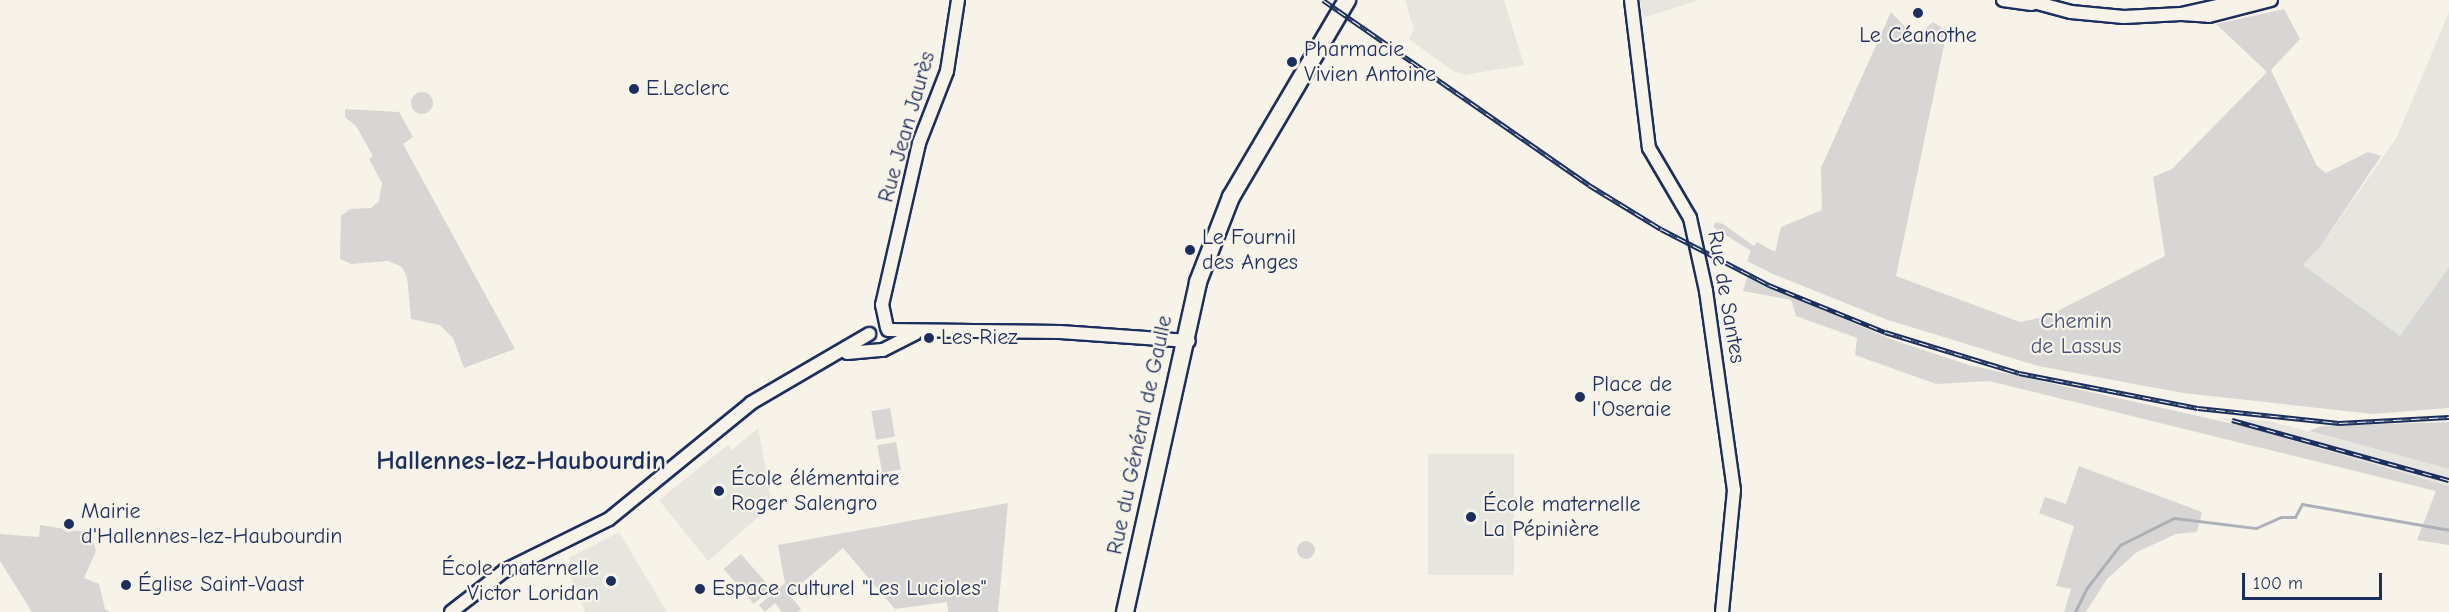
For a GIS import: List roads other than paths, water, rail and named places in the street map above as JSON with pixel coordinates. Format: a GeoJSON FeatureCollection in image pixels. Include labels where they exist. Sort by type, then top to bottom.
{"type":"FeatureCollection","features":[{"type":"Feature","properties":{"kind":"main road","name":"Rue du Général de Gaulle"},"geometry":{"type":"LineString","coordinates":[[1125,612],[1203,268],[1231,197],[1347,0]]}},
{"type":"Feature","properties":{"kind":"main road","name":"Rue du Général de Gaulle"},"geometry":{"type":"LineString","coordinates":[[1133,612],[1162,476],[1186,340]]}},
{"type":"Feature","properties":{"kind":"street","name":"Rue Jean Jaurès"},"geometry":{"type":"LineString","coordinates":[[870,332],[883,299],[919,143],[947,70],[958,0]]}},
{"type":"Feature","properties":{"kind":"street","name":"Rue de Santes"},"geometry":{"type":"LineString","coordinates":[[1631,0],[1649,148],[1690,218],[1706,291],[1734,490],[1722,612]]}},
{"type":"Feature","properties":{"kind":"street"},"geometry":{"type":"LineString","coordinates":[[2003,0],[2031,2],[2105,16],[2181,14],[2209,16],[2271,0]]}},
{"type":"Feature","properties":{"kind":"street"},"geometry":{"type":"LineString","coordinates":[[2181,14],[2244,0]]}},
{"type":"Feature","properties":{"kind":"street","name":"Rue Jean Jaurès"},"geometry":{"type":"LineString","coordinates":[[883,299],[882,313],[888,329]]}},
{"type":"Feature","properties":{"kind":"street"},"geometry":{"type":"LineString","coordinates":[[451,612],[511,567],[609,519],[751,403],[834,358],[870,332],[888,329],[1070,332],[1186,340]]}},
{"type":"Feature","properties":{"kind":"street"},"geometry":{"type":"LineString","coordinates":[[888,329],[892,338],[888,347]]}},
{"type":"Feature","properties":{"kind":"street"},"geometry":{"type":"LineString","coordinates":[[834,358],[888,347],[901,338],[934,330]]}},
{"type":"Feature","properties":{"kind":"street"},"geometry":{"type":"LineString","coordinates":[[870,332],[869,342],[875,349]]}},
{"type":"Feature","properties":{"kind":"waterway"},"geometry":{"type":"LineString","coordinates":[[2075,612],[2086,589],[2120,545],[2174,518],[2256,528],[2281,517],[2295,517],[2302,504],[2449,530]]}},
{"type":"Feature","properties":{"kind":"railway"},"geometry":{"type":"LineString","coordinates":[[1323,0],[1589,185],[1661,229],[1769,285],[1885,332],[2019,373],[2198,408],[2339,423],[2449,417]]}},
{"type":"Feature","properties":{"kind":"railway"},"geometry":{"type":"LineString","coordinates":[[2232,420],[2449,480]]}},
{"type":"Feature","properties":{"kind":"place","name":"Le Céanothe"},"geometry":{"type":"Point","coordinates":[1918,13]}},
{"type":"Feature","properties":{"kind":"place","name":"Pharmacie Vivien Antoine"},"geometry":{"type":"Point","coordinates":[1292,62]}},
{"type":"Feature","properties":{"kind":"place","name":"E.Leclerc"},"geometry":{"type":"Point","coordinates":[634,89]}},
{"type":"Feature","properties":{"kind":"place","name":"Le Fournil des Anges"},"geometry":{"type":"Point","coordinates":[1190,250]}},
{"type":"Feature","properties":{"kind":"place","name":"Les Riez"},"geometry":{"type":"Point","coordinates":[929,338]}},
{"type":"Feature","properties":{"kind":"place","name":"Place de l'Oseraie"},"geometry":{"type":"Point","coordinates":[1580,397]}},
{"type":"Feature","properties":{"kind":"place","name":"École élémentaire Roger Salengro"},"geometry":{"type":"Point","coordinates":[719,491]}},
{"type":"Feature","properties":{"kind":"place","name":"École maternelle La Pépinière"},"geometry":{"type":"Point","coordinates":[1471,517]}},
{"type":"Feature","properties":{"kind":"place","name":"Mairie d'Hallennes-lez-Haubourdin"},"geometry":{"type":"Point","coordinates":[69,524]}},
{"type":"Feature","properties":{"kind":"place","name":"École maternelle Victor Loridan"},"geometry":{"type":"Point","coordinates":[611,581]}},
{"type":"Feature","properties":{"kind":"place","name":"Église Saint-Vaast"},"geometry":{"type":"Point","coordinates":[126,585]}},
{"type":"Feature","properties":{"kind":"place","name":"Espace culturel \"Les Lucioles\""},"geometry":{"type":"Point","coordinates":[700,589]}},
{"type":"Feature","properties":{"kind":"district","name":"Hallennes-lez-Haubourdin"},"geometry":{"type":"Point","coordinates":[521,462]}},
{"type":"Feature","properties":{"kind":"park label","name":"Chemin de Lassus"},"geometry":{"type":"Point","coordinates":[2076,334]}}]}
